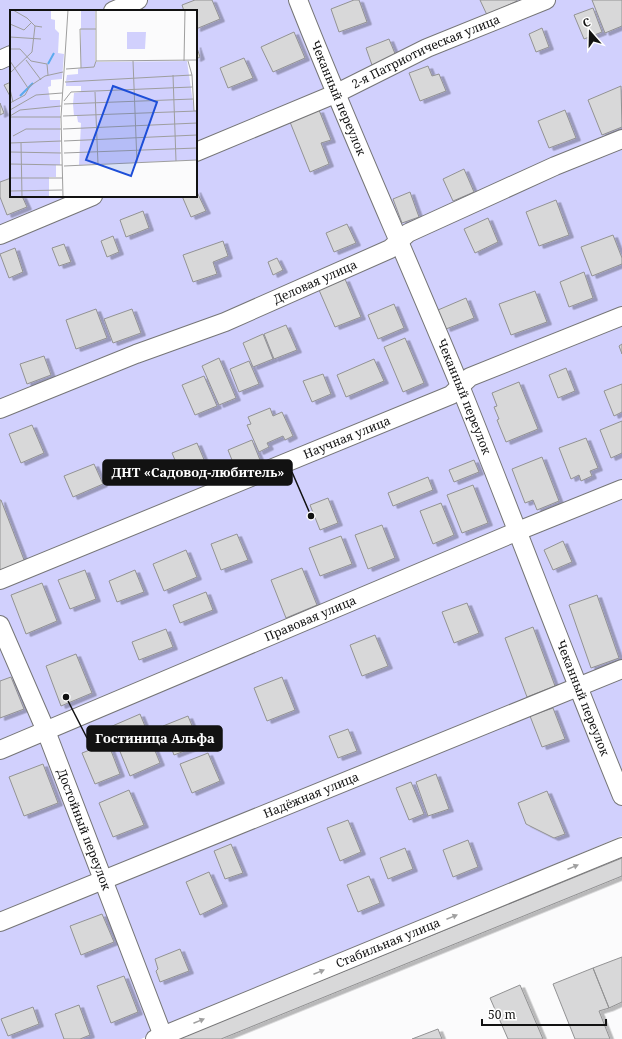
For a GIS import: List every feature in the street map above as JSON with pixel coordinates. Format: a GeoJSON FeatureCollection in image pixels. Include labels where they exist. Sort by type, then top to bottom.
{"type":"FeatureCollection","features":[{"type":"Feature","properties":{"kind":"street"},"geometry":{"type":"LineString","coordinates":[[115,10],[138,0]]}},
{"type":"Feature","properties":{"kind":"street","name":"Чеканный переулок"},"geometry":{"type":"LineString","coordinates":[[298,0],[335,94],[460,386],[518,531],[578,688],[622,796]]}},
{"type":"Feature","properties":{"kind":"street","name":"2-я Патриотическая улица"},"geometry":{"type":"LineString","coordinates":[[197,152],[335,94],[427,48],[546,0]]}},
{"type":"Feature","properties":{"kind":"street"},"geometry":{"type":"LineString","coordinates":[[0,60],[10,55]]}},
{"type":"Feature","properties":{"kind":"street","name":"Деловая улица"},"geometry":{"type":"LineString","coordinates":[[0,409],[136,354],[225,322],[390,249],[408,233],[527,178],[622,139]]}},
{"type":"Feature","properties":{"kind":"street"},"geometry":{"type":"LineString","coordinates":[[0,235],[91,197]]}},
{"type":"Feature","properties":{"kind":"street","name":"Научная улица"},"geometry":{"type":"LineString","coordinates":[[0,580],[451,395],[470,377],[622,316]]}},
{"type":"Feature","properties":{"kind":"street","name":"Правовая улица"},"geometry":{"type":"LineString","coordinates":[[0,750],[518,531],[622,489]]}},
{"type":"Feature","properties":{"kind":"street","name":"Достойный переулок"},"geometry":{"type":"LineString","coordinates":[[0,625],[46,731],[159,1037]]}},
{"type":"Feature","properties":{"kind":"street","name":"Надёжная улица"},"geometry":{"type":"LineString","coordinates":[[0,922],[622,669]]}},
{"type":"Feature","properties":{"kind":"street","name":"Стабильная улица"},"geometry":{"type":"LineString","coordinates":[[159,1037],[622,847]]}},
{"type":"Feature","properties":{"kind":"shaded area"},"geometry":{"type":"Polygon","coordinates":[[[0,0],[622,0],[622,836],[141,1039],[0,1039],[0,0]]]}},
{"type":"Feature","properties":{"kind":"building"},"geometry":{"type":"Polygon","coordinates":[[[195,0],[212,0],[220,19],[197,29],[197,10],[184,10],[182,5],[195,0]]]}},
{"type":"Feature","properties":{"kind":"building"},"geometry":{"type":"Polygon","coordinates":[[[354,0],[359,0],[367,22],[339,32],[331,9],[354,0]]]}},
{"type":"Feature","properties":{"kind":"building"},"geometry":{"type":"Polygon","coordinates":[[[480,0],[517,0],[517,1],[487,15],[480,0]]]}},
{"type":"Feature","properties":{"kind":"building"},"geometry":{"type":"Polygon","coordinates":[[[592,0],[622,0],[622,26],[605,33],[592,0]]]}},
{"type":"Feature","properties":{"kind":"building"},"geometry":{"type":"Polygon","coordinates":[[[593,8],[602,32],[584,39],[574,15],[593,8]]]}},
{"type":"Feature","properties":{"kind":"building"},"geometry":{"type":"Polygon","coordinates":[[[542,28],[549,47],[536,52],[529,34],[542,28]]]}},
{"type":"Feature","properties":{"kind":"building"},"geometry":{"type":"Polygon","coordinates":[[[294,32],[305,58],[273,72],[261,47],[294,32]]]}},
{"type":"Feature","properties":{"kind":"building"},"geometry":{"type":"Polygon","coordinates":[[[389,39],[396,56],[372,65],[366,48],[389,39]]]}},
{"type":"Feature","properties":{"kind":"building"},"geometry":{"type":"Polygon","coordinates":[[[197,48],[200,57],[197,58],[197,48]]]}},
{"type":"Feature","properties":{"kind":"building"},"geometry":{"type":"Polygon","coordinates":[[[244,58],[253,78],[228,88],[220,68],[244,58]]]}},
{"type":"Feature","properties":{"kind":"building"},"geometry":{"type":"Polygon","coordinates":[[[428,66],[432,76],[439,74],[446,91],[420,101],[409,73],[428,66]]]}},
{"type":"Feature","properties":{"kind":"building"},"geometry":{"type":"Polygon","coordinates":[[[10,82],[10,96],[4,85],[10,82]]]}},
{"type":"Feature","properties":{"kind":"building"},"geometry":{"type":"Polygon","coordinates":[[[621,86],[622,127],[602,135],[588,100],[621,86]]]}},
{"type":"Feature","properties":{"kind":"building"},"geometry":{"type":"Polygon","coordinates":[[[0,103],[4,113],[0,115],[0,103]]]}},
{"type":"Feature","properties":{"kind":"building"},"geometry":{"type":"Polygon","coordinates":[[[319,110],[331,140],[321,143],[329,164],[310,172],[290,122],[319,110]]]}},
{"type":"Feature","properties":{"kind":"building"},"geometry":{"type":"Polygon","coordinates":[[[565,110],[576,138],[549,148],[538,121],[565,110]]]}},
{"type":"Feature","properties":{"kind":"building"},"geometry":{"type":"Polygon","coordinates":[[[464,169],[474,192],[453,201],[443,179],[464,169]]]}},
{"type":"Feature","properties":{"kind":"building"},"geometry":{"type":"Polygon","coordinates":[[[10,178],[10,197],[22,197],[27,207],[7,215],[0,197],[0,182],[10,178]]]}},
{"type":"Feature","properties":{"kind":"building"},"geometry":{"type":"Polygon","coordinates":[[[197,192],[206,211],[191,217],[182,197],[197,197],[197,192]]]}},
{"type":"Feature","properties":{"kind":"building"},"geometry":{"type":"Polygon","coordinates":[[[410,192],[419,217],[402,223],[393,199],[410,192]]]}},
{"type":"Feature","properties":{"kind":"building"},"geometry":{"type":"Polygon","coordinates":[[[556,200],[569,235],[539,246],[526,212],[556,200]]]}},
{"type":"Feature","properties":{"kind":"building"},"geometry":{"type":"Polygon","coordinates":[[[143,211],[149,228],[126,237],[120,220],[143,211]]]}},
{"type":"Feature","properties":{"kind":"building"},"geometry":{"type":"Polygon","coordinates":[[[488,218],[498,242],[475,253],[464,229],[488,218]]]}},
{"type":"Feature","properties":{"kind":"building"},"geometry":{"type":"Polygon","coordinates":[[[347,224],[356,243],[334,252],[326,233],[347,224]]]}},
{"type":"Feature","properties":{"kind":"building"},"geometry":{"type":"Polygon","coordinates":[[[613,235],[622,258],[622,264],[592,276],[581,247],[613,235]]]}},
{"type":"Feature","properties":{"kind":"building"},"geometry":{"type":"Polygon","coordinates":[[[113,236],[119,252],[107,257],[101,241],[113,236]]]}},
{"type":"Feature","properties":{"kind":"building"},"geometry":{"type":"Polygon","coordinates":[[[223,241],[228,256],[213,262],[217,274],[193,282],[183,255],[223,241]]]}},
{"type":"Feature","properties":{"kind":"building"},"geometry":{"type":"Polygon","coordinates":[[[64,244],[71,262],[59,266],[52,248],[64,244]]]}},
{"type":"Feature","properties":{"kind":"building"},"geometry":{"type":"Polygon","coordinates":[[[15,248],[23,272],[9,278],[0,254],[15,248]]]}},
{"type":"Feature","properties":{"kind":"building"},"geometry":{"type":"Polygon","coordinates":[[[277,258],[283,270],[273,275],[268,262],[277,258]]]}},
{"type":"Feature","properties":{"kind":"building"},"geometry":{"type":"Polygon","coordinates":[[[584,272],[593,298],[569,307],[560,282],[584,272]]]}},
{"type":"Feature","properties":{"kind":"building"},"geometry":{"type":"Polygon","coordinates":[[[345,279],[361,317],[335,327],[319,290],[345,279]]]}},
{"type":"Feature","properties":{"kind":"building"},"geometry":{"type":"Polygon","coordinates":[[[535,291],[547,322],[511,335],[499,304],[535,291]]]}},
{"type":"Feature","properties":{"kind":"building"},"geometry":{"type":"Polygon","coordinates":[[[466,298],[474,318],[446,329],[438,310],[466,298]]]}},
{"type":"Feature","properties":{"kind":"building"},"geometry":{"type":"Polygon","coordinates":[[[394,304],[404,328],[378,339],[368,315],[394,304]]]}},
{"type":"Feature","properties":{"kind":"building"},"geometry":{"type":"Polygon","coordinates":[[[96,309],[107,338],[76,349],[66,320],[96,309]]]}},
{"type":"Feature","properties":{"kind":"building"},"geometry":{"type":"Polygon","coordinates":[[[132,309],[141,333],[113,343],[104,319],[132,309]]]}},
{"type":"Feature","properties":{"kind":"building"},"geometry":{"type":"Polygon","coordinates":[[[286,325],[297,350],[274,359],[264,334],[286,325]]]}},
{"type":"Feature","properties":{"kind":"building"},"geometry":{"type":"Polygon","coordinates":[[[263,334],[273,359],[253,367],[243,343],[263,334]]]}},
{"type":"Feature","properties":{"kind":"building"},"geometry":{"type":"Polygon","coordinates":[[[405,338],[424,383],[403,392],[384,347],[405,338]]]}},
{"type":"Feature","properties":{"kind":"building"},"geometry":{"type":"Polygon","coordinates":[[[622,344],[622,354],[619,346],[622,344]]]}},
{"type":"Feature","properties":{"kind":"building"},"geometry":{"type":"Polygon","coordinates":[[[44,356],[51,375],[27,384],[20,364],[44,356]]]}},
{"type":"Feature","properties":{"kind":"building"},"geometry":{"type":"Polygon","coordinates":[[[219,358],[236,398],[219,405],[202,366],[219,358]]]}},
{"type":"Feature","properties":{"kind":"building"},"geometry":{"type":"Polygon","coordinates":[[[374,359],[384,381],[346,397],[337,375],[374,359]]]}},
{"type":"Feature","properties":{"kind":"building"},"geometry":{"type":"Polygon","coordinates":[[[249,361],[259,384],[239,392],[230,369],[249,361]]]}},
{"type":"Feature","properties":{"kind":"building"},"geometry":{"type":"Polygon","coordinates":[[[566,368],[575,391],[558,398],[549,375],[566,368]]]}},
{"type":"Feature","properties":{"kind":"building"},"geometry":{"type":"Polygon","coordinates":[[[323,374],[331,394],[312,402],[303,381],[323,374]]]}},
{"type":"Feature","properties":{"kind":"building"},"geometry":{"type":"Polygon","coordinates":[[[204,376],[217,406],[195,415],[182,385],[204,376]]]}},
{"type":"Feature","properties":{"kind":"building"},"geometry":{"type":"Polygon","coordinates":[[[519,382],[538,429],[506,442],[497,420],[499,419],[494,407],[497,406],[492,393],[519,382]]]}},
{"type":"Feature","properties":{"kind":"building"},"geometry":{"type":"Polygon","coordinates":[[[622,384],[622,412],[614,416],[604,391],[622,384]]]}},
{"type":"Feature","properties":{"kind":"building"},"geometry":{"type":"Polygon","coordinates":[[[270,408],[273,416],[282,412],[293,436],[285,440],[283,436],[267,443],[269,447],[259,452],[247,425],[251,424],[248,417],[270,408]]]}},
{"type":"Feature","properties":{"kind":"building"},"geometry":{"type":"Polygon","coordinates":[[[622,421],[622,453],[611,458],[600,430],[622,421]]]}},
{"type":"Feature","properties":{"kind":"building"},"geometry":{"type":"Polygon","coordinates":[[[32,425],[44,453],[21,463],[9,434],[32,425]]]}},
{"type":"Feature","properties":{"kind":"building"},"geometry":{"type":"Polygon","coordinates":[[[586,438],[598,468],[590,471],[592,476],[581,481],[579,475],[571,479],[559,448],[586,438]]]}},
{"type":"Feature","properties":{"kind":"building"},"geometry":{"type":"Polygon","coordinates":[[[252,440],[262,465],[238,475],[228,450],[252,440]]]}},
{"type":"Feature","properties":{"kind":"building"},"geometry":{"type":"Polygon","coordinates":[[[197,443],[208,469],[183,479],[172,453],[197,443]]]}},
{"type":"Feature","properties":{"kind":"building"},"geometry":{"type":"Polygon","coordinates":[[[542,457],[559,501],[537,510],[533,500],[525,503],[512,469],[542,457]]]}},
{"type":"Feature","properties":{"kind":"building"},"geometry":{"type":"Polygon","coordinates":[[[474,460],[479,472],[454,482],[449,470],[474,460]]]}},
{"type":"Feature","properties":{"kind":"building"},"geometry":{"type":"Polygon","coordinates":[[[94,464],[103,484],[73,497],[64,476],[94,464]]]}},
{"type":"Feature","properties":{"kind":"building"},"geometry":{"type":"Polygon","coordinates":[[[428,477],[433,490],[393,506],[388,493],[428,477]]]}},
{"type":"Feature","properties":{"kind":"building"},"geometry":{"type":"Polygon","coordinates":[[[473,485],[488,523],[462,533],[447,495],[473,485]]]}},
{"type":"Feature","properties":{"kind":"building"},"geometry":{"type":"Polygon","coordinates":[[[328,498],[338,523],[320,530],[310,505],[328,498]]]}},
{"type":"Feature","properties":{"kind":"building"},"geometry":{"type":"Polygon","coordinates":[[[0,500],[26,565],[0,575],[0,500]]]}},
{"type":"Feature","properties":{"kind":"building"},"geometry":{"type":"Polygon","coordinates":[[[441,503],[454,535],[433,544],[420,511],[441,503]]]}},
{"type":"Feature","properties":{"kind":"building"},"geometry":{"type":"Polygon","coordinates":[[[382,525],[395,558],[368,569],[355,535],[382,525]]]}},
{"type":"Feature","properties":{"kind":"building"},"geometry":{"type":"Polygon","coordinates":[[[237,534],[248,560],[221,570],[211,544],[237,534]]]}},
{"type":"Feature","properties":{"kind":"building"},"geometry":{"type":"Polygon","coordinates":[[[341,536],[352,564],[320,576],[309,548],[341,536]]]}},
{"type":"Feature","properties":{"kind":"building"},"geometry":{"type":"Polygon","coordinates":[[[563,541],[572,562],[553,570],[544,550],[563,541]]]}},
{"type":"Feature","properties":{"kind":"building"},"geometry":{"type":"Polygon","coordinates":[[[186,550],[197,577],[164,591],[153,564],[186,550]]]}},
{"type":"Feature","properties":{"kind":"building"},"geometry":{"type":"Polygon","coordinates":[[[302,568],[317,605],[286,618],[271,580],[302,568]]]}},
{"type":"Feature","properties":{"kind":"building"},"geometry":{"type":"Polygon","coordinates":[[[85,570],[96,599],[70,609],[58,580],[85,570]]]}},
{"type":"Feature","properties":{"kind":"building"},"geometry":{"type":"Polygon","coordinates":[[[135,570],[144,592],[117,602],[109,581],[135,570]]]}},
{"type":"Feature","properties":{"kind":"building"},"geometry":{"type":"Polygon","coordinates":[[[42,583],[57,621],[26,634],[11,595],[42,583]]]}},
{"type":"Feature","properties":{"kind":"building"},"geometry":{"type":"Polygon","coordinates":[[[206,592],[213,610],[180,623],[173,605],[206,592]]]}},
{"type":"Feature","properties":{"kind":"building"},"geometry":{"type":"Polygon","coordinates":[[[597,595],[619,658],[591,668],[569,605],[597,595]]]}},
{"type":"Feature","properties":{"kind":"building"},"geometry":{"type":"Polygon","coordinates":[[[467,603],[479,633],[454,643],[442,612],[467,603]]]}},
{"type":"Feature","properties":{"kind":"building"},"geometry":{"type":"Polygon","coordinates":[[[533,627],[555,686],[527,697],[505,638],[533,627]]]}},
{"type":"Feature","properties":{"kind":"building"},"geometry":{"type":"Polygon","coordinates":[[[166,629],[173,647],[139,660],[132,642],[166,629]]]}},
{"type":"Feature","properties":{"kind":"building"},"geometry":{"type":"Polygon","coordinates":[[[375,635],[388,666],[362,676],[350,645],[375,635]]]}},
{"type":"Feature","properties":{"kind":"building"},"geometry":{"type":"Polygon","coordinates":[[[76,654],[92,693],[61,706],[46,666],[76,654]]]}},
{"type":"Feature","properties":{"kind":"building"},"geometry":{"type":"Polygon","coordinates":[[[11,677],[24,709],[0,718],[0,681],[11,677]]]}},
{"type":"Feature","properties":{"kind":"building"},"geometry":{"type":"Polygon","coordinates":[[[282,677],[295,710],[267,721],[254,688],[282,677]]]}},
{"type":"Feature","properties":{"kind":"building"},"geometry":{"type":"Polygon","coordinates":[[[553,708],[565,739],[542,747],[530,716],[553,708]]]}},
{"type":"Feature","properties":{"kind":"building"},"geometry":{"type":"Polygon","coordinates":[[[140,714],[160,763],[130,776],[110,727],[140,714]]]}},
{"type":"Feature","properties":{"kind":"building"},"geometry":{"type":"Polygon","coordinates":[[[188,716],[200,745],[174,755],[163,726],[188,716]]]}},
{"type":"Feature","properties":{"kind":"building"},"geometry":{"type":"Polygon","coordinates":[[[348,729],[357,751],[338,758],[329,736],[348,729]]]}},
{"type":"Feature","properties":{"kind":"building"},"geometry":{"type":"Polygon","coordinates":[[[108,743],[120,774],[95,784],[82,753],[108,743]]]}},
{"type":"Feature","properties":{"kind":"building"},"geometry":{"type":"Polygon","coordinates":[[[208,753],[220,781],[192,793],[180,764],[208,753]]]}},
{"type":"Feature","properties":{"kind":"building"},"geometry":{"type":"Polygon","coordinates":[[[43,764],[58,803],[24,816],[9,777],[43,764]]]}},
{"type":"Feature","properties":{"kind":"building"},"geometry":{"type":"Polygon","coordinates":[[[436,774],[449,809],[428,816],[416,782],[436,774]]]}},
{"type":"Feature","properties":{"kind":"building"},"geometry":{"type":"Polygon","coordinates":[[[411,782],[424,814],[409,820],[396,788],[411,782]]]}},
{"type":"Feature","properties":{"kind":"building"},"geometry":{"type":"Polygon","coordinates":[[[129,790],[144,825],[113,837],[99,803],[129,790]]]}},
{"type":"Feature","properties":{"kind":"building"},"geometry":{"type":"Polygon","coordinates":[[[547,791],[565,834],[554,838],[526,824],[518,803],[547,791]]]}},
{"type":"Feature","properties":{"kind":"building"},"geometry":{"type":"Polygon","coordinates":[[[348,820],[361,852],[340,861],[327,828],[348,820]]]}},
{"type":"Feature","properties":{"kind":"building"},"geometry":{"type":"Polygon","coordinates":[[[468,840],[478,867],[453,877],[443,850],[468,840]]]}},
{"type":"Feature","properties":{"kind":"building"},"geometry":{"type":"Polygon","coordinates":[[[231,844],[243,873],[225,879],[214,851],[231,844]]]}},
{"type":"Feature","properties":{"kind":"building"},"geometry":{"type":"Polygon","coordinates":[[[405,848],[413,869],[388,879],[380,858],[405,848]]]}},
{"type":"Feature","properties":{"kind":"building"},"geometry":{"type":"Polygon","coordinates":[[[622,858],[622,876],[221,1039],[177,1039],[622,858]]]}},
{"type":"Feature","properties":{"kind":"building"},"geometry":{"type":"Polygon","coordinates":[[[209,872],[223,904],[200,915],[186,882],[209,872]]]}},
{"type":"Feature","properties":{"kind":"building"},"geometry":{"type":"Polygon","coordinates":[[[369,876],[380,903],[358,912],[347,885],[369,876]]]}},
{"type":"Feature","properties":{"kind":"building"},"geometry":{"type":"Polygon","coordinates":[[[102,914],[114,942],[81,955],[70,926],[102,914]]]}},
{"type":"Feature","properties":{"kind":"building"},"geometry":{"type":"Polygon","coordinates":[[[180,949],[189,971],[160,982],[156,971],[158,969],[155,959],[180,949]]]}},
{"type":"Feature","properties":{"kind":"building"},"geometry":{"type":"Polygon","coordinates":[[[622,957],[622,1002],[609,1008],[593,968],[622,957]]]}},
{"type":"Feature","properties":{"kind":"building"},"geometry":{"type":"Polygon","coordinates":[[[593,968],[609,1008],[599,1011],[610,1039],[575,1039],[553,984],[593,968]]]}},
{"type":"Feature","properties":{"kind":"building"},"geometry":{"type":"Polygon","coordinates":[[[124,976],[138,1012],[111,1023],[97,986],[124,976]]]}},
{"type":"Feature","properties":{"kind":"building"},"geometry":{"type":"Polygon","coordinates":[[[520,985],[543,1039],[508,1039],[490,998],[520,985]]]}},
{"type":"Feature","properties":{"kind":"building"},"geometry":{"type":"Polygon","coordinates":[[[79,1005],[90,1035],[80,1039],[64,1039],[55,1014],[79,1005]]]}},
{"type":"Feature","properties":{"kind":"building"},"geometry":{"type":"Polygon","coordinates":[[[33,1007],[39,1024],[8,1036],[1,1019],[33,1007]]]}},
{"type":"Feature","properties":{"kind":"building"},"geometry":{"type":"Polygon","coordinates":[[[438,1029],[442,1039],[412,1039],[438,1029]]]}},
{"type":"Feature","properties":{"kind":"place","name":"ДНТ «Садовод-любитель»"},"geometry":{"type":"Point","coordinates":[311,516]}},
{"type":"Feature","properties":{"kind":"place","name":"Гостиница Альфа"},"geometry":{"type":"Point","coordinates":[66,697]}}]}
